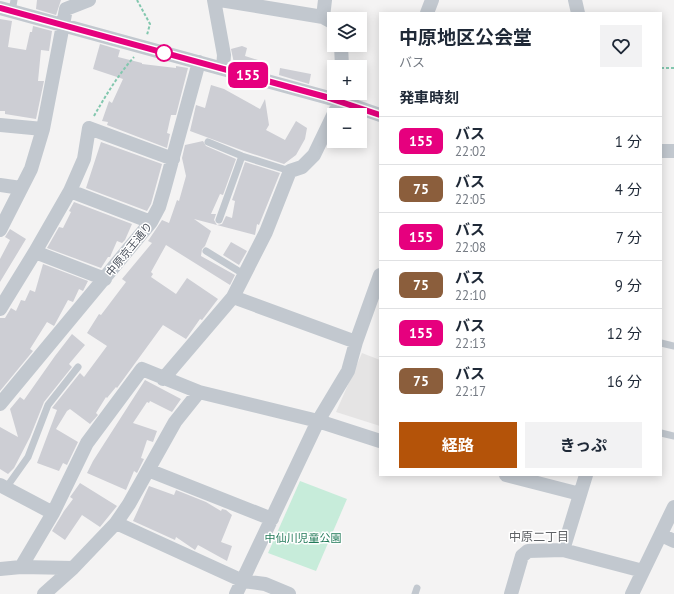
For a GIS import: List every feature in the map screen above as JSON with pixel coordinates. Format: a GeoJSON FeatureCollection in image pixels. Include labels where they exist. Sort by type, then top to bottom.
{"type":"FeatureCollection","features":[{"type":"Feature","properties":{"kind":"street"},"geometry":{"type":"LineString","coordinates":[[0,230],[31,169],[43,129],[66,9],[89,0]]}},
{"type":"Feature","properties":{"kind":"street"},"geometry":{"type":"LineString","coordinates":[[214,0],[224,54],[223,68]]}},
{"type":"Feature","properties":{"kind":"street"},"geometry":{"type":"LineString","coordinates":[[220,0],[327,20]]}},
{"type":"Feature","properties":{"kind":"street"},"geometry":{"type":"LineString","coordinates":[[325,0],[327,12]]}},
{"type":"Feature","properties":{"kind":"street"},"geometry":{"type":"LineString","coordinates":[[427,12],[432,0]]}},
{"type":"Feature","properties":{"kind":"street"},"geometry":{"type":"LineString","coordinates":[[575,0],[578,12]]}},
{"type":"Feature","properties":{"kind":"street"},"geometry":{"type":"LineString","coordinates":[[9,6],[62,26],[327,94]]}},
{"type":"Feature","properties":{"kind":"street","name":"中原京王通り"},"geometry":{"type":"LineString","coordinates":[[0,404],[151,222],[158,208],[173,159],[199,62]]}},
{"type":"Feature","properties":{"kind":"street"},"geometry":{"type":"LineString","coordinates":[[163,379],[233,297],[266,232],[290,171],[302,167],[314,156],[340,100]]}},
{"type":"Feature","properties":{"kind":"street"},"geometry":{"type":"LineString","coordinates":[[348,100],[379,115]]}},
{"type":"Feature","properties":{"kind":"street"},"geometry":{"type":"LineString","coordinates":[[0,125],[43,129]]}},
{"type":"Feature","properties":{"kind":"street"},"geometry":{"type":"LineString","coordinates":[[0,309],[70,191],[84,159],[89,128],[173,159]]}},
{"type":"Feature","properties":{"kind":"street"},"geometry":{"type":"LineString","coordinates":[[662,151],[674,151]]}},
{"type":"Feature","properties":{"kind":"street"},"geometry":{"type":"LineString","coordinates":[[0,185],[21,188]]}},
{"type":"Feature","properties":{"kind":"street"},"geometry":{"type":"LineString","coordinates":[[70,191],[151,222]]}},
{"type":"Feature","properties":{"kind":"street"},"geometry":{"type":"LineString","coordinates":[[35,252],[105,279]]}},
{"type":"Feature","properties":{"kind":"street"},"geometry":{"type":"LineString","coordinates":[[236,594],[318,421],[348,371],[356,342],[379,278]]}},
{"type":"Feature","properties":{"kind":"street"},"geometry":{"type":"LineString","coordinates":[[233,297],[356,342]]}},
{"type":"Feature","properties":{"kind":"street"},"geometry":{"type":"LineString","coordinates":[[21,567],[53,513],[87,443],[142,370],[199,392],[318,421],[379,441]]}},
{"type":"Feature","properties":{"kind":"street"},"geometry":{"type":"LineString","coordinates":[[44,594],[73,568],[116,522],[129,504],[175,422],[199,392]]}},
{"type":"Feature","properties":{"kind":"street"},"geometry":{"type":"LineString","coordinates":[[148,470],[272,518]]}},
{"type":"Feature","properties":{"kind":"street"},"geometry":{"type":"LineString","coordinates":[[510,476],[580,494]]}},
{"type":"Feature","properties":{"kind":"street"},"geometry":{"type":"LineString","coordinates":[[563,550],[586,476]]}},
{"type":"Feature","properties":{"kind":"street"},"geometry":{"type":"LineString","coordinates":[[3,486],[53,513]]}},
{"type":"Feature","properties":{"kind":"street"},"geometry":{"type":"LineString","coordinates":[[632,594],[674,508]]}},
{"type":"Feature","properties":{"kind":"street"},"geometry":{"type":"LineString","coordinates":[[116,522],[243,581],[264,584],[289,594]]}},
{"type":"Feature","properties":{"kind":"street"},"geometry":{"type":"LineString","coordinates":[[661,536],[674,541]]}},
{"type":"Feature","properties":{"kind":"street"},"geometry":{"type":"LineString","coordinates":[[511,594],[522,556],[528,551],[563,550],[643,571]]}},
{"type":"Feature","properties":{"kind":"street"},"geometry":{"type":"LineString","coordinates":[[0,569],[21,567],[73,568]]}},
{"type":"Feature","properties":{"kind":"lane"},"geometry":{"type":"LineString","coordinates":[[208,142],[242,156],[290,171]]}},
{"type":"Feature","properties":{"kind":"lane"},"geometry":{"type":"LineString","coordinates":[[219,220],[242,156]]}},
{"type":"Feature","properties":{"kind":"lane"},"geometry":{"type":"LineString","coordinates":[[206,251],[245,275]]}},
{"type":"Feature","properties":{"kind":"lane"},"geometry":{"type":"LineString","coordinates":[[662,343],[674,346]]}},
{"type":"Feature","properties":{"kind":"lane"},"geometry":{"type":"LineString","coordinates":[[3,486],[28,457],[48,405],[78,366]]}},
{"type":"Feature","properties":{"kind":"lane"},"geometry":{"type":"LineString","coordinates":[[662,433],[674,436]]}},
{"type":"Feature","properties":{"kind":"path"},"geometry":{"type":"LineString","coordinates":[[89,128],[107,92],[123,69],[143,47],[150,24],[137,0]]}},
{"type":"Feature","properties":{"kind":"path"},"geometry":{"type":"LineString","coordinates":[[662,68],[674,68]]}},
{"type":"Feature","properties":{"kind":"shaded area"},"geometry":{"type":"Polygon","coordinates":[[[362,353],[379,360],[379,426],[336,412],[362,353]]]}},
{"type":"Feature","properties":{"kind":"green space","name":"中仙川児童公園"},"geometry":{"type":"Polygon","coordinates":[[[300,481],[347,499],[316,571],[268,553],[300,481]]]}},
{"type":"Feature","properties":{"kind":"building"},"geometry":{"type":"Polygon","coordinates":[[[37,0],[61,0],[56,15],[36,9],[37,0]]]}},
{"type":"Feature","properties":{"kind":"building"},"geometry":{"type":"Polygon","coordinates":[[[0,19],[12,21],[8,47],[26,50],[33,26],[52,31],[49,51],[41,50],[38,81],[44,81],[36,119],[5,114],[5,111],[0,111],[0,19]]]}},
{"type":"Feature","properties":{"kind":"building"},"geometry":{"type":"Polygon","coordinates":[[[100,44],[120,50],[118,57],[142,64],[188,68],[176,115],[171,115],[167,133],[170,134],[167,148],[107,125],[108,122],[102,121],[109,101],[112,103],[123,79],[93,69],[100,44]]]}},
{"type":"Feature","properties":{"kind":"building"},"geometry":{"type":"Polygon","coordinates":[[[242,46],[247,48],[245,56],[258,60],[260,69],[234,63],[231,49],[242,46]]]}},
{"type":"Feature","properties":{"kind":"building"},"geometry":{"type":"Polygon","coordinates":[[[280,68],[311,74],[309,84],[279,75],[280,68]]]}},
{"type":"Feature","properties":{"kind":"building"},"geometry":{"type":"Polygon","coordinates":[[[211,85],[224,89],[260,109],[265,99],[269,125],[266,130],[285,140],[296,121],[307,128],[305,139],[296,155],[284,164],[190,131],[196,105],[205,108],[211,85]]]}},
{"type":"Feature","properties":{"kind":"building"},"geometry":{"type":"Polygon","coordinates":[[[203,141],[206,146],[236,159],[223,195],[220,194],[211,214],[216,214],[214,220],[217,225],[222,224],[226,216],[232,218],[235,201],[232,200],[245,162],[280,173],[259,225],[257,224],[255,235],[194,219],[211,231],[205,246],[202,249],[201,256],[235,275],[230,285],[166,245],[151,272],[153,274],[151,277],[176,294],[187,278],[218,299],[202,320],[200,319],[186,339],[163,325],[117,388],[116,387],[107,398],[106,397],[96,413],[98,415],[90,424],[70,409],[67,411],[56,429],[78,442],[67,465],[63,463],[59,471],[37,463],[57,410],[52,408],[80,373],[84,377],[107,346],[87,333],[99,314],[101,315],[126,282],[122,279],[152,243],[148,241],[162,220],[169,223],[177,200],[179,201],[186,176],[182,158],[185,145],[203,141]]]}},
{"type":"Feature","properties":{"kind":"building"},"geometry":{"type":"Polygon","coordinates":[[[101,142],[162,164],[151,204],[147,211],[86,188],[101,142]]]}},
{"type":"Feature","properties":{"kind":"building"},"geometry":{"type":"Polygon","coordinates":[[[74,202],[132,224],[125,240],[122,243],[117,241],[110,257],[108,257],[101,268],[47,248],[59,227],[63,228],[74,202]]]}},
{"type":"Feature","properties":{"kind":"building"},"geometry":{"type":"Polygon","coordinates":[[[10,229],[26,239],[0,282],[0,259],[10,240],[5,237],[10,229]]]}},
{"type":"Feature","properties":{"kind":"building"},"geometry":{"type":"Polygon","coordinates":[[[231,242],[247,251],[239,265],[223,255],[231,242]]]}},
{"type":"Feature","properties":{"kind":"building"},"geometry":{"type":"Polygon","coordinates":[[[43,264],[88,281],[83,291],[79,289],[73,302],[68,300],[54,326],[47,322],[30,349],[33,351],[0,391],[0,318],[5,318],[11,308],[16,311],[21,300],[25,301],[30,290],[35,292],[43,264]]]}},
{"type":"Feature","properties":{"kind":"building"},"geometry":{"type":"Polygon","coordinates":[[[72,334],[85,345],[69,364],[72,367],[44,402],[30,437],[14,468],[8,474],[0,469],[0,427],[18,437],[10,409],[20,397],[24,400],[72,334]]]}},
{"type":"Feature","properties":{"kind":"building"},"geometry":{"type":"Polygon","coordinates":[[[145,380],[181,399],[172,412],[150,401],[149,403],[147,402],[133,423],[157,431],[153,442],[147,440],[141,458],[144,459],[137,473],[134,471],[126,490],[87,473],[93,461],[145,380]]]}},
{"type":"Feature","properties":{"kind":"building"},"geometry":{"type":"Polygon","coordinates":[[[80,483],[117,506],[100,527],[82,515],[65,540],[52,531],[73,499],[70,497],[80,483]]]}},
{"type":"Feature","properties":{"kind":"building"},"geometry":{"type":"Polygon","coordinates":[[[149,486],[174,495],[176,490],[206,502],[221,511],[222,509],[226,510],[232,515],[221,542],[232,546],[227,561],[198,545],[195,550],[176,537],[175,540],[133,521],[149,486]]]}},
{"type":"Feature","properties":{"kind":"bus line","name":"155"},"geometry":{"type":"LineString","coordinates":[[0,8],[223,68],[340,101],[379,115]]}},
{"type":"Feature","properties":{"kind":"district","name":"中原二丁目"},"geometry":{"type":"Point","coordinates":[539,536]}}]}
